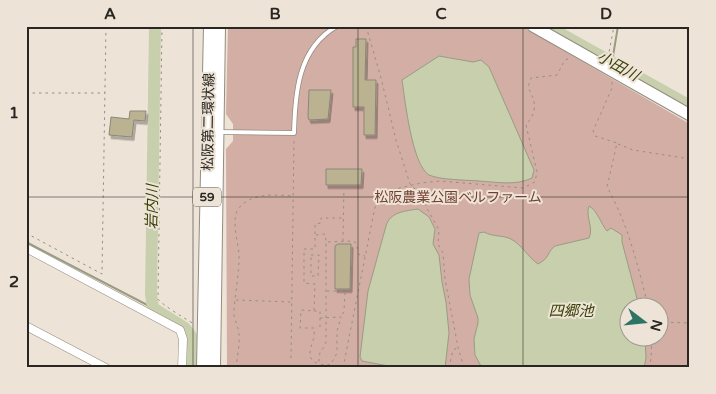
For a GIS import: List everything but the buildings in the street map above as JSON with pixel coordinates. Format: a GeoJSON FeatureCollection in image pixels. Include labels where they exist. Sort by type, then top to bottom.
{"type":"FeatureCollection","features":[{"type":"Feature","properties":{"kind":"main road","name":"松阪第二環状線"},"geometry":{"type":"LineString","coordinates":[[204,368],[210,26]]}},
{"type":"Feature","properties":{"kind":"main road","name":"松阪第二環状線"},"geometry":{"type":"LineString","coordinates":[[214,368],[219,26]]}},
{"type":"Feature","properties":{"kind":"street"},"geometry":{"type":"LineString","coordinates":[[532,26],[690,115]]}},
{"type":"Feature","properties":{"kind":"street"},"geometry":{"type":"LineString","coordinates":[[26,248],[180,330],[183,339],[182,368]]}},
{"type":"Feature","properties":{"kind":"street"},"geometry":{"type":"LineString","coordinates":[[26,326],[106,368]]}},
{"type":"Feature","properties":{"kind":"lane"},"geometry":{"type":"LineString","coordinates":[[218,132],[294,133],[295,97],[304,63],[314,46],[326,34],[338,26]]}},
{"type":"Feature","properties":{"kind":"path"},"geometry":{"type":"LineString","coordinates":[[26,233],[102,274],[106,26]]}},
{"type":"Feature","properties":{"kind":"path"},"geometry":{"type":"LineString","coordinates":[[162,26],[158,299],[162,304],[174,310],[191,323],[204,328]]}},
{"type":"Feature","properties":{"kind":"path"},"geometry":{"type":"LineString","coordinates":[[366,26],[396,140],[410,184],[418,192],[439,230],[438,244],[443,254],[445,279],[464,368]]}},
{"type":"Feature","properties":{"kind":"path"},"geometry":{"type":"LineString","coordinates":[[609,56],[614,26]]}},
{"type":"Feature","properties":{"kind":"path"},"geometry":{"type":"LineString","coordinates":[[343,368],[375,207],[390,190],[410,184],[440,181],[523,188],[535,182],[537,172],[526,125],[532,118],[535,102],[528,87],[531,78],[557,75],[564,60],[573,57]]}},
{"type":"Feature","properties":{"kind":"path"},"geometry":{"type":"LineString","coordinates":[[612,78],[612,88],[594,130],[595,136],[633,150],[690,159]]}},
{"type":"Feature","properties":{"kind":"path"},"geometry":{"type":"LineString","coordinates":[[26,93],[105,93]]}},
{"type":"Feature","properties":{"kind":"path"},"geometry":{"type":"LineString","coordinates":[[291,358],[294,137],[298,137]]}},
{"type":"Feature","properties":{"kind":"path"},"geometry":{"type":"LineString","coordinates":[[617,143],[607,187],[620,210],[646,296]]}},
{"type":"Feature","properties":{"kind":"path"},"geometry":{"type":"LineString","coordinates":[[343,241],[344,185]]}},
{"type":"Feature","properties":{"kind":"path"},"geometry":{"type":"LineString","coordinates":[[236,368],[239,332],[234,313],[239,257],[238,243],[235,235],[237,210],[252,199],[264,195],[294,196]]}},
{"type":"Feature","properties":{"kind":"path"},"geometry":{"type":"LineString","coordinates":[[315,255],[315,224],[321,223],[321,218],[343,218]]}},
{"type":"Feature","properties":{"kind":"path"},"geometry":{"type":"LineString","coordinates":[[315,235],[325,234],[326,242],[326,342],[320,352],[318,368]]}},
{"type":"Feature","properties":{"kind":"path"},"geometry":{"type":"LineString","coordinates":[[326,242],[353,241],[356,243],[359,255],[366,257]]}},
{"type":"Feature","properties":{"kind":"path"},"geometry":{"type":"LineString","coordinates":[[314,312],[315,284],[304,283],[304,249],[315,249]]}},
{"type":"Feature","properties":{"kind":"path"},"geometry":{"type":"LineString","coordinates":[[311,255],[315,255],[319,256],[318,276],[311,276],[311,255]]}},
{"type":"Feature","properties":{"kind":"path"},"geometry":{"type":"LineString","coordinates":[[314,328],[314,341],[309,352],[311,358],[327,366],[336,358],[337,331],[344,312],[345,291],[326,291]]}},
{"type":"Feature","properties":{"kind":"path"},"geometry":{"type":"LineString","coordinates":[[235,300],[292,302]]}},
{"type":"Feature","properties":{"kind":"path"},"geometry":{"type":"LineString","coordinates":[[301,310],[314,312],[320,311],[320,327],[300,328],[301,310]]}},
{"type":"Feature","properties":{"kind":"path"},"geometry":{"type":"LineString","coordinates":[[320,318],[341,317]]}},
{"type":"Feature","properties":{"kind":"path"},"geometry":{"type":"LineString","coordinates":[[668,322],[690,323]]}},
{"type":"Feature","properties":{"kind":"path"},"geometry":{"type":"LineString","coordinates":[[650,368],[652,346]]}},
{"type":"Feature","properties":{"kind":"path"},"geometry":{"type":"LineString","coordinates":[[449,368],[453,350],[458,347]]}},
{"type":"Feature","properties":{"kind":"green space","name":"松阪農業公園ベルファーム"},"geometry":{"type":"Polygon","coordinates":[[[228,26],[521,26],[690,124],[690,368],[227,368],[226,149],[233,141],[233,124],[226,114],[228,26]]]}},
{"type":"Feature","properties":{"kind":"water"},"geometry":{"type":"Polygon","coordinates":[[[439,56],[473,62],[481,60],[489,67],[534,170],[532,178],[506,183],[454,180],[429,175],[423,169],[410,131],[402,80],[439,56]]]}},
{"type":"Feature","properties":{"kind":"water","name":"四郷池"},"geometry":{"type":"Polygon","coordinates":[[[589,206],[592,208],[607,231],[611,228],[622,235],[622,242],[636,296],[618,296],[618,346],[645,346],[644,368],[482,368],[475,355],[474,339],[478,318],[470,295],[469,279],[479,233],[484,232],[511,239],[538,264],[545,259],[555,246],[589,238],[591,230],[589,206]]]}},
{"type":"Feature","properties":{"kind":"water"},"geometry":{"type":"Polygon","coordinates":[[[418,209],[429,217],[435,229],[433,244],[439,255],[449,333],[445,368],[399,368],[362,361],[360,357],[368,291],[386,226],[394,215],[418,209]]]}},
{"type":"Feature","properties":{"kind":"waterway","name":"岩内川"},"geometry":{"type":"LineString","coordinates":[[155,26],[151,294],[153,308],[185,328],[191,336],[190,368]]}},
{"type":"Feature","properties":{"kind":"waterway","name":"小田川"},"geometry":{"type":"LineString","coordinates":[[547,26],[690,106]]}},
{"type":"Feature","properties":{"kind":"waterway"},"geometry":{"type":"LineString","coordinates":[[612,62],[618,26]]}},
{"type":"Feature","properties":{"kind":"waterway"},"geometry":{"type":"LineString","coordinates":[[26,242],[153,308]]}}]}
